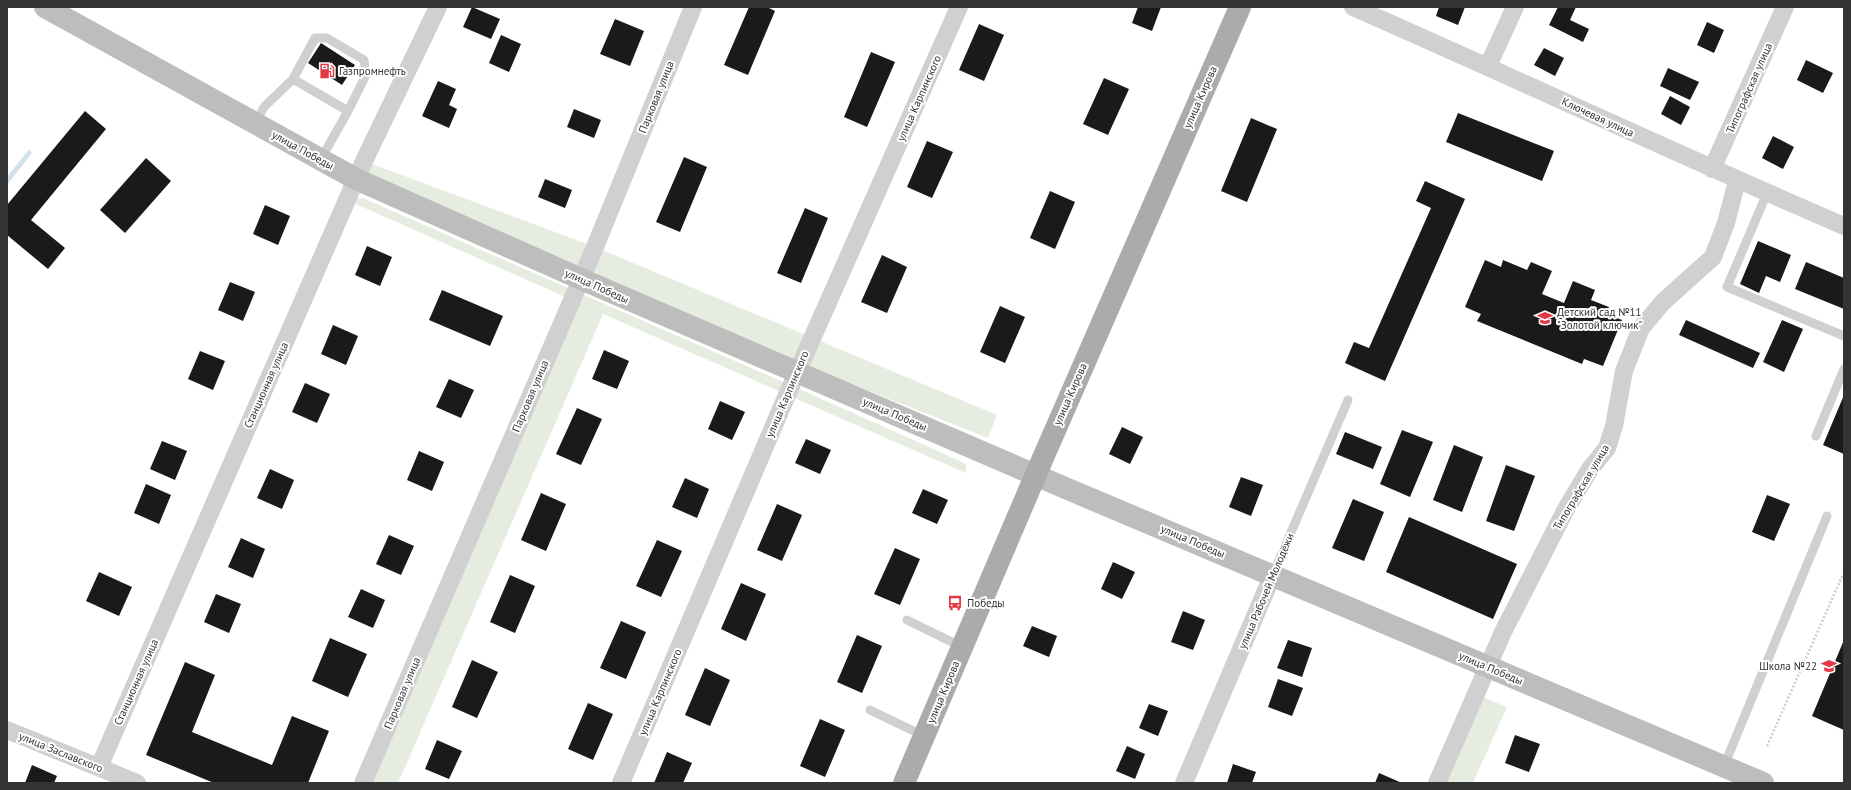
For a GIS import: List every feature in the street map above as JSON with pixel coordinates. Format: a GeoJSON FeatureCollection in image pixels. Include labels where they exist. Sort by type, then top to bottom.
{"type":"FeatureCollection","features":[{"type":"Feature","properties":{"kind":"main road","name":"улица Победы"},"geometry":{"type":"LineString","coordinates":[[45,7],[356,179],[581,279],[1724,766],[1752,781]]}},
{"type":"Feature","properties":{"kind":"main road","name":"улица Кирова"},"geometry":{"type":"LineString","coordinates":[[904,783],[1036,474],[1240,7]]}},
{"type":"Feature","properties":{"kind":"street","name":"Станционная улица"},"geometry":{"type":"LineString","coordinates":[[99,767],[356,179],[438,7]]}},
{"type":"Feature","properties":{"kind":"street","name":"Парковая улица"},"geometry":{"type":"LineString","coordinates":[[363,783],[581,279],[693,7]]}},
{"type":"Feature","properties":{"kind":"street","name":"улица Карпинского"},"geometry":{"type":"LineString","coordinates":[[621,783],[797,372],[959,7]]}},
{"type":"Feature","properties":{"kind":"street","name":"Ключевая улица"},"geometry":{"type":"LineString","coordinates":[[1353,7],[1488,66],[1712,170],[1844,226]]}},
{"type":"Feature","properties":{"kind":"street"},"geometry":{"type":"LineString","coordinates":[[1488,66],[1515,7]]}},
{"type":"Feature","properties":{"kind":"street","name":"Типографская улица"},"geometry":{"type":"LineString","coordinates":[[1712,170],[1785,7]]}},
{"type":"Feature","properties":{"kind":"street","name":"Типографская улица"},"geometry":{"type":"LineString","coordinates":[[1437,783],[1503,632],[1566,509],[1590,469],[1607,448],[1614,426],[1624,371],[1641,328],[1663,302],[1713,257],[1726,222],[1737,181]]}},
{"type":"Feature","properties":{"kind":"street","name":"улица Рабочей Молодёжи"},"geometry":{"type":"LineString","coordinates":[[1184,783],[1273,574]]}},
{"type":"Feature","properties":{"kind":"street","name":"улица Заславского"},"geometry":{"type":"LineString","coordinates":[[7,730],[137,783]]}},
{"type":"Feature","properties":{"kind":"lane"},"geometry":{"type":"LineString","coordinates":[[255,124],[264,107],[293,79],[315,38],[327,38],[364,60],[366,76],[320,160]]}},
{"type":"Feature","properties":{"kind":"lane"},"geometry":{"type":"LineString","coordinates":[[293,79],[348,111]]}},
{"type":"Feature","properties":{"kind":"lane"},"geometry":{"type":"LineString","coordinates":[[1767,193],[1727,287],[1844,336]]}},
{"type":"Feature","properties":{"kind":"lane"},"geometry":{"type":"LineString","coordinates":[[1816,436],[1844,369]]}},
{"type":"Feature","properties":{"kind":"lane","name":"улица Рабочей Молодёжи"},"geometry":{"type":"LineString","coordinates":[[1273,574],[1348,400]]}},
{"type":"Feature","properties":{"kind":"lane"},"geometry":{"type":"LineString","coordinates":[[1724,766],[1827,516]]}},
{"type":"Feature","properties":{"kind":"lane"},"geometry":{"type":"LineString","coordinates":[[906,620],[962,647]]}},
{"type":"Feature","properties":{"kind":"lane"},"geometry":{"type":"LineString","coordinates":[[870,710],[924,736]]}},
{"type":"Feature","properties":{"kind":"path"},"geometry":{"type":"LineString","coordinates":[[1767,746],[1844,572]]}},
{"type":"Feature","properties":{"kind":"shaded area"},"geometry":{"type":"Polygon","coordinates":[[[364,161],[595,247],[997,415],[988,438],[831,376],[603,279],[360,170],[364,161]]]}},
{"type":"Feature","properties":{"kind":"shaded area"},"geometry":{"type":"Polygon","coordinates":[[[363,198],[966,464],[966,473],[603,314],[398,783],[363,783],[572,300],[347,200],[363,198]]]}},
{"type":"Feature","properties":{"kind":"shaded area"},"geometry":{"type":"Polygon","coordinates":[[[1476,694],[1507,707],[1473,783],[1437,783],[1476,694]]]}},
{"type":"Feature","properties":{"kind":"building"},"geometry":{"type":"Polygon","coordinates":[[[472,7],[500,19],[491,39],[463,27],[472,7]]]}},
{"type":"Feature","properties":{"kind":"building"},"geometry":{"type":"Polygon","coordinates":[[[749,7],[767,7],[775,11],[748,75],[724,65],[749,7]]]}},
{"type":"Feature","properties":{"kind":"building"},"geometry":{"type":"Polygon","coordinates":[[[1138,7],[1161,7],[1152,31],[1132,23],[1138,7]]]}},
{"type":"Feature","properties":{"kind":"building"},"geometry":{"type":"Polygon","coordinates":[[[1439,7],[1465,7],[1458,25],[1436,16],[1439,7]]]}},
{"type":"Feature","properties":{"kind":"building"},"geometry":{"type":"Polygon","coordinates":[[[1558,7],[1576,7],[1570,20],[1589,29],[1583,42],[1549,25],[1558,7]]]}},
{"type":"Feature","properties":{"kind":"building"},"geometry":{"type":"Polygon","coordinates":[[[615,19],[644,31],[630,66],[600,54],[615,19]]]}},
{"type":"Feature","properties":{"kind":"building"},"geometry":{"type":"Polygon","coordinates":[[[1707,22],[1724,30],[1714,53],[1697,45],[1707,22]]]}},
{"type":"Feature","properties":{"kind":"building"},"geometry":{"type":"Polygon","coordinates":[[[979,24],[1004,35],[984,81],[959,70],[979,24]]]}},
{"type":"Feature","properties":{"kind":"building"},"geometry":{"type":"Polygon","coordinates":[[[501,35],[521,44],[509,72],[489,63],[501,35]]]}},
{"type":"Feature","properties":{"kind":"building"},"geometry":{"type":"Polygon","coordinates":[[[321,43],[355,65],[342,85],[308,63],[321,43]]]}},
{"type":"Feature","properties":{"kind":"building"},"geometry":{"type":"Polygon","coordinates":[[[1544,48],[1564,58],[1555,76],[1534,65],[1544,48]]]}},
{"type":"Feature","properties":{"kind":"building"},"geometry":{"type":"Polygon","coordinates":[[[871,52],[895,62],[867,127],[844,117],[871,52]]]}},
{"type":"Feature","properties":{"kind":"building"},"geometry":{"type":"Polygon","coordinates":[[[1806,60],[1833,73],[1823,93],[1797,80],[1806,60]]]}},
{"type":"Feature","properties":{"kind":"building"},"geometry":{"type":"Polygon","coordinates":[[[1668,68],[1699,82],[1690,100],[1660,86],[1668,68]]]}},
{"type":"Feature","properties":{"kind":"building"},"geometry":{"type":"Polygon","coordinates":[[[1104,78],[1129,89],[1108,135],[1083,124],[1104,78]]]}},
{"type":"Feature","properties":{"kind":"building"},"geometry":{"type":"Polygon","coordinates":[[[438,81],[456,89],[449,105],[457,109],[449,128],[422,116],[438,81]]]}},
{"type":"Feature","properties":{"kind":"building"},"geometry":{"type":"Polygon","coordinates":[[[1670,96],[1690,107],[1681,125],[1661,114],[1670,96]]]}},
{"type":"Feature","properties":{"kind":"building"},"geometry":{"type":"Polygon","coordinates":[[[574,109],[601,120],[594,138],[567,127],[574,109]]]}},
{"type":"Feature","properties":{"kind":"building"},"geometry":{"type":"Polygon","coordinates":[[[85,111],[106,129],[31,220],[65,248],[48,269],[7,235],[7,205],[85,111]]]}},
{"type":"Feature","properties":{"kind":"building"},"geometry":{"type":"Polygon","coordinates":[[[1458,113],[1554,151],[1542,181],[1446,142],[1458,113]]]}},
{"type":"Feature","properties":{"kind":"building"},"geometry":{"type":"Polygon","coordinates":[[[1251,118],[1277,129],[1247,202],[1221,191],[1251,118]]]}},
{"type":"Feature","properties":{"kind":"building"},"geometry":{"type":"Polygon","coordinates":[[[1773,136],[1794,147],[1783,169],[1762,158],[1773,136]]]}},
{"type":"Feature","properties":{"kind":"building"},"geometry":{"type":"Polygon","coordinates":[[[927,141],[953,152],[932,198],[907,187],[927,141]]]}},
{"type":"Feature","properties":{"kind":"building"},"geometry":{"type":"Polygon","coordinates":[[[684,157],[707,167],[680,232],[656,222],[684,157]]]}},
{"type":"Feature","properties":{"kind":"building"},"geometry":{"type":"Polygon","coordinates":[[[146,158],[171,181],[125,233],[100,210],[146,158]]]}},
{"type":"Feature","properties":{"kind":"building"},"geometry":{"type":"Polygon","coordinates":[[[545,179],[572,190],[565,208],[538,197],[545,179]]]}},
{"type":"Feature","properties":{"kind":"building"},"geometry":{"type":"Polygon","coordinates":[[[1425,181],[1465,199],[1385,381],[1345,363],[1354,342],[1369,348],[1431,208],[1416,201],[1425,181]]]}},
{"type":"Feature","properties":{"kind":"building"},"geometry":{"type":"Polygon","coordinates":[[[1050,191],[1075,202],[1055,249],[1030,238],[1050,191]]]}},
{"type":"Feature","properties":{"kind":"building"},"geometry":{"type":"Polygon","coordinates":[[[265,205],[290,216],[278,245],[253,234],[265,205]]]}},
{"type":"Feature","properties":{"kind":"building"},"geometry":{"type":"Polygon","coordinates":[[[805,208],[828,218],[801,283],[777,273],[805,208]]]}},
{"type":"Feature","properties":{"kind":"building"},"geometry":{"type":"Polygon","coordinates":[[[1758,241],[1791,255],[1780,282],[1766,276],[1759,293],[1740,284],[1758,241]]]}},
{"type":"Feature","properties":{"kind":"building"},"geometry":{"type":"Polygon","coordinates":[[[367,246],[392,257],[380,286],[355,275],[367,246]]]}},
{"type":"Feature","properties":{"kind":"building"},"geometry":{"type":"Polygon","coordinates":[[[882,255],[907,267],[887,313],[861,302],[882,255]]]}},
{"type":"Feature","properties":{"kind":"building"},"geometry":{"type":"Polygon","coordinates":[[[1485,260],[1501,267],[1503,260],[1527,270],[1531,262],[1552,271],[1542,294],[1564,303],[1573,281],[1595,290],[1591,300],[1609,307],[1606,314],[1622,320],[1603,366],[1584,359],[1582,364],[1477,321],[1481,314],[1465,307],[1485,260]]]}},
{"type":"Feature","properties":{"kind":"building"},"geometry":{"type":"Polygon","coordinates":[[[1806,262],[1844,278],[1844,309],[1795,289],[1806,262]]]}},
{"type":"Feature","properties":{"kind":"building"},"geometry":{"type":"Polygon","coordinates":[[[230,282],[255,292],[243,321],[218,310],[230,282]]]}},
{"type":"Feature","properties":{"kind":"building"},"geometry":{"type":"Polygon","coordinates":[[[442,290],[503,316],[490,346],[429,320],[442,290]]]}},
{"type":"Feature","properties":{"kind":"building"},"geometry":{"type":"Polygon","coordinates":[[[1000,306],[1025,317],[1005,363],[980,352],[1000,306]]]}},
{"type":"Feature","properties":{"kind":"building"},"geometry":{"type":"Polygon","coordinates":[[[1686,320],[1760,353],[1753,368],[1679,335],[1686,320]]]}},
{"type":"Feature","properties":{"kind":"building"},"geometry":{"type":"Polygon","coordinates":[[[1782,320],[1803,329],[1784,372],[1763,362],[1782,320]]]}},
{"type":"Feature","properties":{"kind":"building"},"geometry":{"type":"Polygon","coordinates":[[[333,325],[358,336],[346,365],[321,354],[333,325]]]}},
{"type":"Feature","properties":{"kind":"building"},"geometry":{"type":"Polygon","coordinates":[[[604,350],[629,361],[617,389],[592,379],[604,350]]]}},
{"type":"Feature","properties":{"kind":"building"},"geometry":{"type":"Polygon","coordinates":[[[200,351],[225,361],[213,390],[188,379],[200,351]]]}},
{"type":"Feature","properties":{"kind":"building"},"geometry":{"type":"Polygon","coordinates":[[[449,379],[474,390],[461,418],[436,407],[449,379]]]}},
{"type":"Feature","properties":{"kind":"building"},"geometry":{"type":"Polygon","coordinates":[[[305,383],[330,394],[317,423],[292,412],[305,383]]]}},
{"type":"Feature","properties":{"kind":"building"},"geometry":{"type":"Polygon","coordinates":[[[1844,395],[1844,454],[1823,445],[1844,395]]]}},
{"type":"Feature","properties":{"kind":"building"},"geometry":{"type":"Polygon","coordinates":[[[720,401],[745,412],[732,440],[708,429],[720,401]]]}},
{"type":"Feature","properties":{"kind":"building"},"geometry":{"type":"Polygon","coordinates":[[[577,408],[602,419],[581,465],[556,454],[577,408]]]}},
{"type":"Feature","properties":{"kind":"building"},"geometry":{"type":"Polygon","coordinates":[[[1122,427],[1143,437],[1130,464],[1109,454],[1122,427]]]}},
{"type":"Feature","properties":{"kind":"building"},"geometry":{"type":"Polygon","coordinates":[[[1402,430],[1433,442],[1410,497],[1380,484],[1402,430]]]}},
{"type":"Feature","properties":{"kind":"building"},"geometry":{"type":"Polygon","coordinates":[[[1345,432],[1382,447],[1373,469],[1336,454],[1345,432]]]}},
{"type":"Feature","properties":{"kind":"building"},"geometry":{"type":"Polygon","coordinates":[[[806,439],[831,450],[820,474],[795,463],[806,439]]]}},
{"type":"Feature","properties":{"kind":"building"},"geometry":{"type":"Polygon","coordinates":[[[162,441],[187,451],[175,480],[150,469],[162,441]]]}},
{"type":"Feature","properties":{"kind":"building"},"geometry":{"type":"Polygon","coordinates":[[[1454,445],[1483,457],[1462,512],[1433,500],[1454,445]]]}},
{"type":"Feature","properties":{"kind":"building"},"geometry":{"type":"Polygon","coordinates":[[[419,451],[444,462],[432,491],[407,480],[419,451]]]}},
{"type":"Feature","properties":{"kind":"building"},"geometry":{"type":"Polygon","coordinates":[[[1506,465],[1535,476],[1514,531],[1486,521],[1506,465]]]}},
{"type":"Feature","properties":{"kind":"building"},"geometry":{"type":"Polygon","coordinates":[[[270,469],[294,480],[282,509],[257,498],[270,469]]]}},
{"type":"Feature","properties":{"kind":"building"},"geometry":{"type":"Polygon","coordinates":[[[1241,477],[1263,485],[1251,516],[1229,507],[1241,477]]]}},
{"type":"Feature","properties":{"kind":"building"},"geometry":{"type":"Polygon","coordinates":[[[685,478],[709,489],[697,518],[672,507],[685,478]]]}},
{"type":"Feature","properties":{"kind":"building"},"geometry":{"type":"Polygon","coordinates":[[[146,484],[171,495],[159,524],[134,513],[146,484]]]}},
{"type":"Feature","properties":{"kind":"building"},"geometry":{"type":"Polygon","coordinates":[[[923,489],[948,500],[937,524],[912,513],[923,489]]]}},
{"type":"Feature","properties":{"kind":"building"},"geometry":{"type":"Polygon","coordinates":[[[541,493],[566,504],[546,551],[521,540],[541,493]]]}},
{"type":"Feature","properties":{"kind":"building"},"geometry":{"type":"Polygon","coordinates":[[[1767,495],[1790,504],[1774,541],[1752,532],[1767,495]]]}},
{"type":"Feature","properties":{"kind":"building"},"geometry":{"type":"Polygon","coordinates":[[[1353,499],[1384,512],[1364,561],[1332,548],[1353,499]]]}},
{"type":"Feature","properties":{"kind":"building"},"geometry":{"type":"Polygon","coordinates":[[[777,504],[802,515],[782,561],[757,550],[777,504]]]}},
{"type":"Feature","properties":{"kind":"building"},"geometry":{"type":"Polygon","coordinates":[[[1409,517],[1517,564],[1493,619],[1386,572],[1409,517]]]}},
{"type":"Feature","properties":{"kind":"building"},"geometry":{"type":"Polygon","coordinates":[[[389,535],[414,546],[401,575],[376,564],[389,535]]]}},
{"type":"Feature","properties":{"kind":"building"},"geometry":{"type":"Polygon","coordinates":[[[241,538],[265,549],[253,578],[228,567],[241,538]]]}},
{"type":"Feature","properties":{"kind":"building"},"geometry":{"type":"Polygon","coordinates":[[[657,540],[682,551],[661,597],[636,586],[657,540]]]}},
{"type":"Feature","properties":{"kind":"building"},"geometry":{"type":"Polygon","coordinates":[[[895,548],[920,559],[900,605],[874,594],[895,548]]]}},
{"type":"Feature","properties":{"kind":"building"},"geometry":{"type":"Polygon","coordinates":[[[1113,562],[1135,572],[1122,599],[1101,589],[1113,562]]]}},
{"type":"Feature","properties":{"kind":"building"},"geometry":{"type":"Polygon","coordinates":[[[99,572],[132,587],[119,616],[86,601],[99,572]]]}},
{"type":"Feature","properties":{"kind":"building"},"geometry":{"type":"Polygon","coordinates":[[[510,575],[535,586],[515,633],[490,622],[510,575]]]}},
{"type":"Feature","properties":{"kind":"building"},"geometry":{"type":"Polygon","coordinates":[[[741,583],[766,594],[746,641],[721,629],[741,583]]]}},
{"type":"Feature","properties":{"kind":"building"},"geometry":{"type":"Polygon","coordinates":[[[361,589],[385,600],[373,628],[348,617],[361,589]]]}},
{"type":"Feature","properties":{"kind":"building"},"geometry":{"type":"Polygon","coordinates":[[[216,594],[241,604],[229,633],[204,622],[216,594]]]}},
{"type":"Feature","properties":{"kind":"building"},"geometry":{"type":"Polygon","coordinates":[[[1183,611],[1205,620],[1193,650],[1171,642],[1183,611]]]}},
{"type":"Feature","properties":{"kind":"building"},"geometry":{"type":"Polygon","coordinates":[[[621,621],[646,632],[626,679],[600,668],[621,621]]]}},
{"type":"Feature","properties":{"kind":"building"},"geometry":{"type":"Polygon","coordinates":[[[1032,626],[1057,636],[1049,657],[1023,646],[1032,626]]]}},
{"type":"Feature","properties":{"kind":"building"},"geometry":{"type":"Polygon","coordinates":[[[857,635],[882,646],[862,693],[837,682],[857,635]]]}},
{"type":"Feature","properties":{"kind":"building"},"geometry":{"type":"Polygon","coordinates":[[[330,638],[367,654],[348,697],[312,681],[330,638]]]}},
{"type":"Feature","properties":{"kind":"building"},"geometry":{"type":"Polygon","coordinates":[[[1288,640],[1312,648],[1302,677],[1277,668],[1288,640]]]}},
{"type":"Feature","properties":{"kind":"building"},"geometry":{"type":"Polygon","coordinates":[[[1844,640],[1844,730],[1812,716],[1844,640]]]}},
{"type":"Feature","properties":{"kind":"building"},"geometry":{"type":"Polygon","coordinates":[[[472,660],[498,672],[477,718],[452,707],[472,660]]]}},
{"type":"Feature","properties":{"kind":"building"},"geometry":{"type":"Polygon","coordinates":[[[185,662],[215,675],[192,732],[272,765],[292,716],[329,731],[308,783],[214,783],[146,755],[185,662]]]}},
{"type":"Feature","properties":{"kind":"building"},"geometry":{"type":"Polygon","coordinates":[[[705,668],[730,680],[710,726],[685,715],[705,668]]]}},
{"type":"Feature","properties":{"kind":"building"},"geometry":{"type":"Polygon","coordinates":[[[1278,679],[1303,688],[1292,716],[1268,707],[1278,679]]]}},
{"type":"Feature","properties":{"kind":"building"},"geometry":{"type":"Polygon","coordinates":[[[588,703],[613,714],[593,760],[568,749],[588,703]]]}},
{"type":"Feature","properties":{"kind":"building"},"geometry":{"type":"Polygon","coordinates":[[[1149,704],[1168,711],[1158,736],[1139,728],[1149,704]]]}},
{"type":"Feature","properties":{"kind":"building"},"geometry":{"type":"Polygon","coordinates":[[[820,719],[845,730],[825,777],[800,766],[820,719]]]}},
{"type":"Feature","properties":{"kind":"building"},"geometry":{"type":"Polygon","coordinates":[[[1515,735],[1540,744],[1529,772],[1505,763],[1515,735]]]}},
{"type":"Feature","properties":{"kind":"building"},"geometry":{"type":"Polygon","coordinates":[[[437,740],[462,751],[449,779],[425,769],[437,740]]]}},
{"type":"Feature","properties":{"kind":"building"},"geometry":{"type":"Polygon","coordinates":[[[1127,746],[1145,754],[1135,779],[1116,771],[1127,746]]]}},
{"type":"Feature","properties":{"kind":"building"},"geometry":{"type":"Polygon","coordinates":[[[667,752],[692,763],[683,783],[654,783],[667,752]]]}},
{"type":"Feature","properties":{"kind":"building"},"geometry":{"type":"Polygon","coordinates":[[[1233,764],[1256,772],[1252,783],[1227,783],[1233,764]]]}},
{"type":"Feature","properties":{"kind":"building"},"geometry":{"type":"Polygon","coordinates":[[[32,765],[57,776],[54,783],[25,783],[32,765]]]}},
{"type":"Feature","properties":{"kind":"building"},"geometry":{"type":"Polygon","coordinates":[[[1379,773],[1402,783],[1375,783],[1379,773]]]}},
{"type":"Feature","properties":{"kind":"waterway"},"geometry":{"type":"LineString","coordinates":[[7,181],[29,153]]}},
{"type":"Feature","properties":{"kind":"place","name":"Газпромнефть"},"geometry":{"type":"Point","coordinates":[327,71]}},
{"type":"Feature","properties":{"kind":"place","name":"Детский сад №11 \"Золотой ключик\""},"geometry":{"type":"Point","coordinates":[1545,318]}},
{"type":"Feature","properties":{"kind":"place","name":"Победы"},"geometry":{"type":"Point","coordinates":[955,603]}},
{"type":"Feature","properties":{"kind":"place","name":"Школа №22"},"geometry":{"type":"Point","coordinates":[1829,666]}}]}
